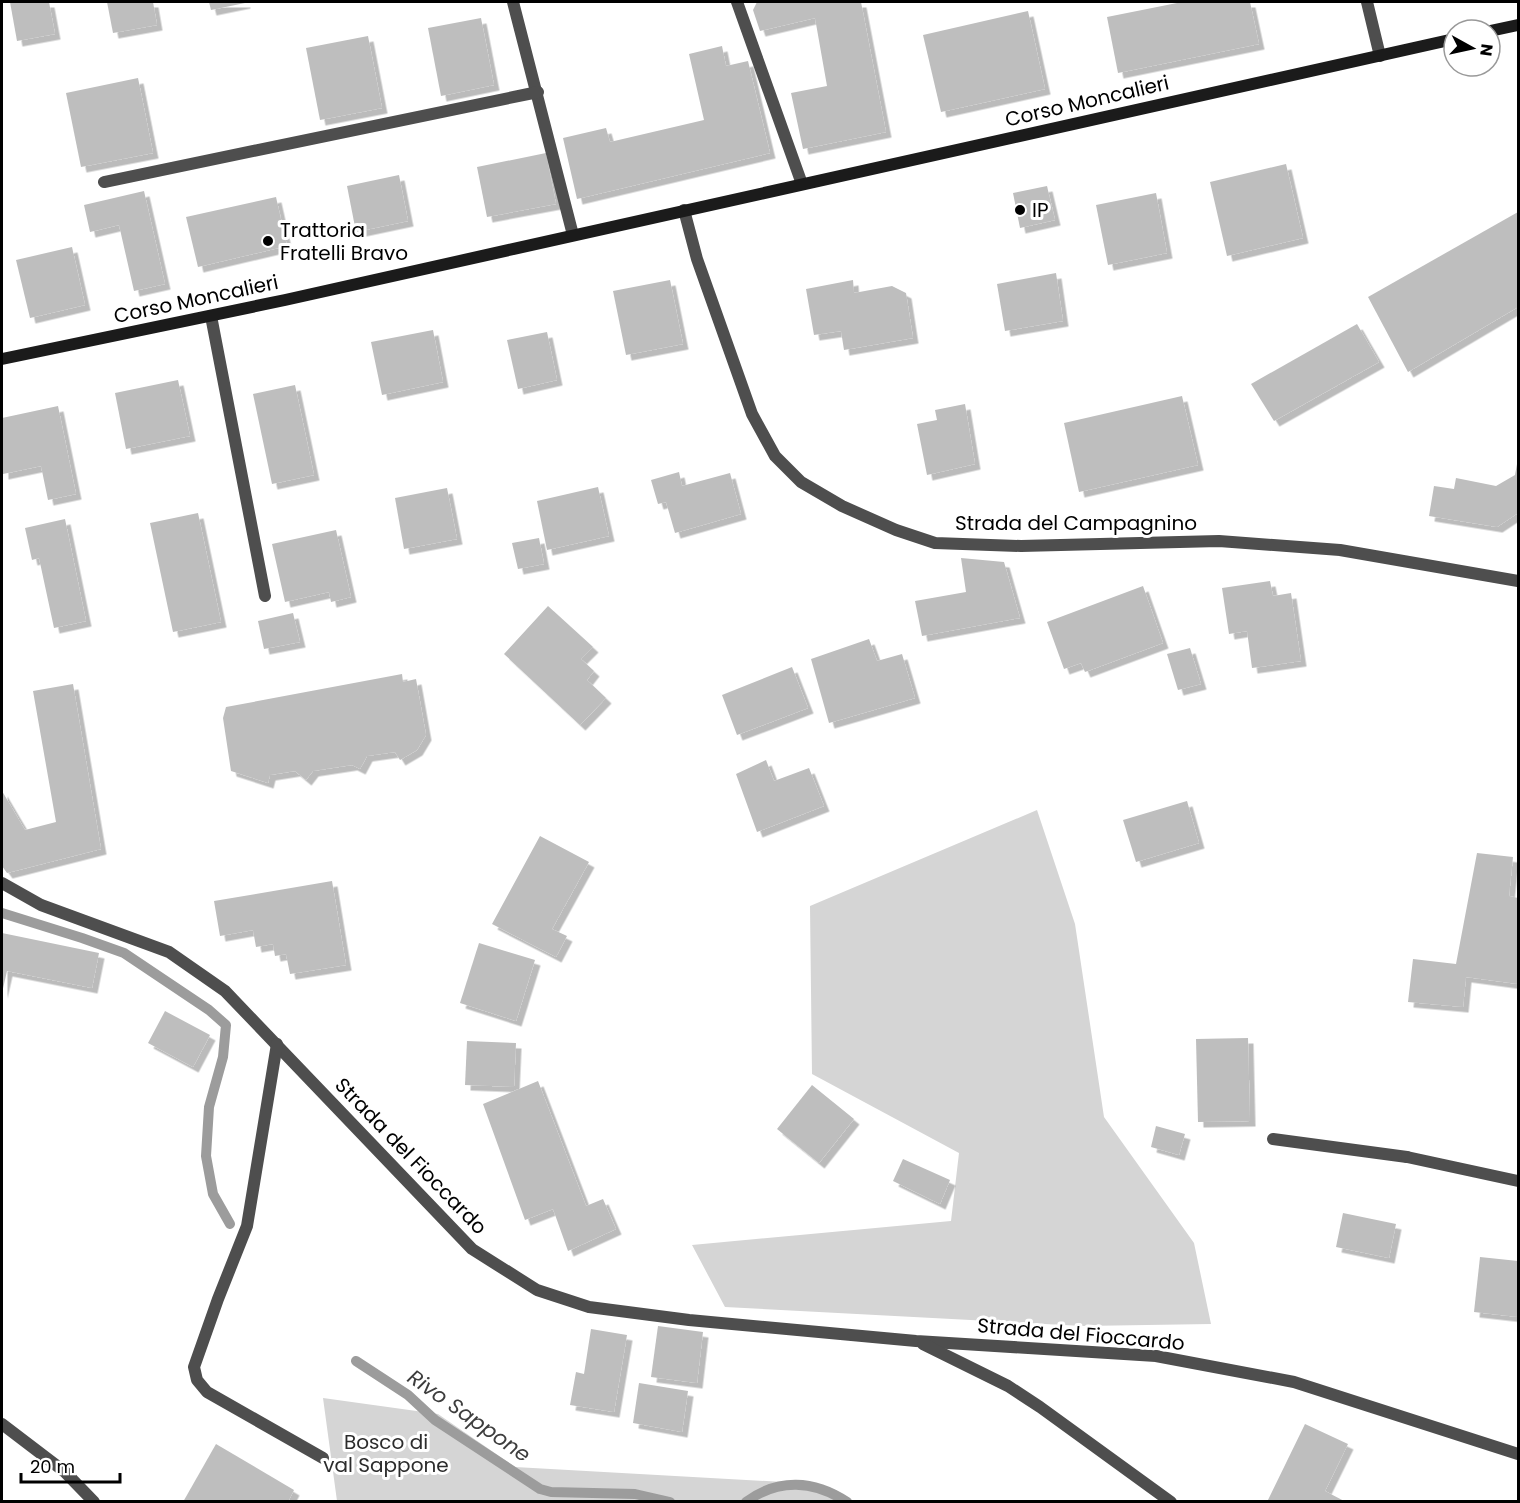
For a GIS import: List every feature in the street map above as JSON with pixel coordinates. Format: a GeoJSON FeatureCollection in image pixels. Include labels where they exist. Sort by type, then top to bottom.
{"type":"FeatureCollection","features":[{"type":"Feature","properties":{"kind":"main road"},"geometry":{"type":"LineString","coordinates":[[1502,28],[1518,25]]}},
{"type":"Feature","properties":{"kind":"main road","name":"Corso Moncalieri"},"geometry":{"type":"LineString","coordinates":[[2,359],[211,316],[1442,42]]}},
{"type":"Feature","properties":{"kind":"street"},"geometry":{"type":"LineString","coordinates":[[513,2],[573,235]]}},
{"type":"Feature","properties":{"kind":"street"},"geometry":{"type":"LineString","coordinates":[[737,2],[802,184]]}},
{"type":"Feature","properties":{"kind":"street"},"geometry":{"type":"LineString","coordinates":[[1367,2],[1380,56]]}},
{"type":"Feature","properties":{"kind":"street"},"geometry":{"type":"LineString","coordinates":[[104,182],[538,92]]}},
{"type":"Feature","properties":{"kind":"street","name":"Strada del Campagnino"},"geometry":{"type":"LineString","coordinates":[[684,210],[710,294],[752,414],[763,435],[775,456],[801,482],[842,506],[896,530],[935,543],[1021,546],[1219,541],[1340,550],[1518,581]]}},
{"type":"Feature","properties":{"kind":"street"},"geometry":{"type":"LineString","coordinates":[[211,316],[265,596]]}},
{"type":"Feature","properties":{"kind":"street","name":"Strada del Fioccardo"},"geometry":{"type":"LineString","coordinates":[[2,883],[42,905],[169,952],[225,991],[472,1249],[537,1290],[589,1307],[689,1320],[916,1341],[1156,1356],[1294,1382],[1518,1454]]}},
{"type":"Feature","properties":{"kind":"street"},"geometry":{"type":"LineString","coordinates":[[277,1044],[247,1226],[194,1367],[197,1380],[207,1392],[323,1458]]}},
{"type":"Feature","properties":{"kind":"street"},"geometry":{"type":"LineString","coordinates":[[1273,1139],[1407,1156],[1518,1181]]}},
{"type":"Feature","properties":{"kind":"street","name":"Strada del Fioccardo"},"geometry":{"type":"LineString","coordinates":[[916,1341],[1008,1386],[1171,1502]]}},
{"type":"Feature","properties":{"kind":"street"},"geometry":{"type":"LineString","coordinates":[[2,1424],[65,1472],[94,1502]]}},
{"type":"Feature","properties":{"kind":"green space"},"geometry":{"type":"Polygon","coordinates":[[[1037,810],[1075,924],[1104,1117],[1194,1243],[1211,1324],[1083,1326],[725,1307],[692,1245],[951,1221],[959,1153],[812,1074],[810,906],[1037,810]]]}},
{"type":"Feature","properties":{"kind":"green space","name":"Bosco di val Sappone"},"geometry":{"type":"Polygon","coordinates":[[[323,1398],[438,1414],[515,1467],[818,1484],[854,1501],[337,1501],[323,1398]]]}},
{"type":"Feature","properties":{"kind":"building"},"geometry":{"type":"Polygon","coordinates":[[[10,2],[49,2],[55,34],[17,41],[10,2]]]}},
{"type":"Feature","properties":{"kind":"building"},"geometry":{"type":"Polygon","coordinates":[[[107,2],[153,2],[157,25],[113,33],[107,2]]]}},
{"type":"Feature","properties":{"kind":"building"},"geometry":{"type":"Polygon","coordinates":[[[209,2],[245,2],[245,3],[211,10],[209,2]]]}},
{"type":"Feature","properties":{"kind":"building"},"geometry":{"type":"Polygon","coordinates":[[[757,2],[861,2],[886,132],[803,149],[791,93],[827,86],[815,18],[760,31],[753,10],[757,2]]]}},
{"type":"Feature","properties":{"kind":"building"},"geometry":{"type":"Polygon","coordinates":[[[1182,2],[1250,2],[1259,44],[1118,73],[1107,17],[1182,2]]]}},
{"type":"Feature","properties":{"kind":"building"},"geometry":{"type":"Polygon","coordinates":[[[1028,11],[1045,89],[941,112],[923,35],[1028,11]]]}},
{"type":"Feature","properties":{"kind":"building"},"geometry":{"type":"Polygon","coordinates":[[[481,18],[494,85],[441,96],[428,28],[481,18]]]}},
{"type":"Feature","properties":{"kind":"building"},"geometry":{"type":"Polygon","coordinates":[[[368,36],[382,108],[320,120],[306,48],[368,36]]]}},
{"type":"Feature","properties":{"kind":"building"},"geometry":{"type":"Polygon","coordinates":[[[722,46],[726,66],[748,61],[770,153],[577,199],[563,138],[606,128],[610,142],[704,120],[689,54],[722,46]]]}},
{"type":"Feature","properties":{"kind":"building"},"geometry":{"type":"Polygon","coordinates":[[[138,78],[153,153],[81,167],[66,93],[138,78]]]}},
{"type":"Feature","properties":{"kind":"building"},"geometry":{"type":"Polygon","coordinates":[[[546,153],[556,204],[487,217],[477,167],[546,153]]]}},
{"type":"Feature","properties":{"kind":"building"},"geometry":{"type":"Polygon","coordinates":[[[1286,164],[1303,238],[1227,256],[1210,182],[1286,164]]]}},
{"type":"Feature","properties":{"kind":"building"},"geometry":{"type":"Polygon","coordinates":[[[399,175],[408,221],[356,232],[347,186],[399,175]]]}},
{"type":"Feature","properties":{"kind":"building"},"geometry":{"type":"Polygon","coordinates":[[[1047,186],[1055,220],[1020,228],[1013,193],[1047,186]]]}},
{"type":"Feature","properties":{"kind":"building"},"geometry":{"type":"Polygon","coordinates":[[[144,191],[165,284],[134,291],[119,225],[90,232],[84,205],[144,191]]]}},
{"type":"Feature","properties":{"kind":"building"},"geometry":{"type":"Polygon","coordinates":[[[1156,193],[1167,253],[1108,265],[1096,205],[1156,193]]]}},
{"type":"Feature","properties":{"kind":"building"},"geometry":{"type":"Polygon","coordinates":[[[276,197],[287,246],[198,267],[186,217],[276,197]]]}},
{"type":"Feature","properties":{"kind":"building"},"geometry":{"type":"Polygon","coordinates":[[[1518,212],[1518,307],[1408,372],[1368,297],[1518,212]]]}},
{"type":"Feature","properties":{"kind":"building"},"geometry":{"type":"Polygon","coordinates":[[[72,247],[85,305],[30,318],[16,260],[72,247]]]}},
{"type":"Feature","properties":{"kind":"building"},"geometry":{"type":"Polygon","coordinates":[[[1056,273],[1063,321],[1005,331],[997,284],[1056,273]]]}},
{"type":"Feature","properties":{"kind":"building"},"geometry":{"type":"Polygon","coordinates":[[[670,280],[683,344],[626,355],[613,291],[670,280]]]}},
{"type":"Feature","properties":{"kind":"building"},"geometry":{"type":"Polygon","coordinates":[[[853,280],[854,293],[892,286],[906,293],[913,338],[844,350],[841,331],[814,335],[806,289],[853,280]]]}},
{"type":"Feature","properties":{"kind":"building"},"geometry":{"type":"Polygon","coordinates":[[[1357,324],[1379,362],[1274,421],[1251,384],[1357,324]]]}},
{"type":"Feature","properties":{"kind":"building"},"geometry":{"type":"Polygon","coordinates":[[[433,330],[443,382],[382,395],[371,342],[433,330]]]}},
{"type":"Feature","properties":{"kind":"building"},"geometry":{"type":"Polygon","coordinates":[[[547,332],[557,380],[518,389],[507,340],[547,332]]]}},
{"type":"Feature","properties":{"kind":"building"},"geometry":{"type":"Polygon","coordinates":[[[178,380],[190,436],[126,449],[115,393],[178,380]]]}},
{"type":"Feature","properties":{"kind":"building"},"geometry":{"type":"Polygon","coordinates":[[[295,385],[314,475],[272,484],[253,394],[295,385]]]}},
{"type":"Feature","properties":{"kind":"building"},"geometry":{"type":"Polygon","coordinates":[[[1182,396],[1198,465],[1079,492],[1064,423],[1182,396]]]}},
{"type":"Feature","properties":{"kind":"building"},"geometry":{"type":"Polygon","coordinates":[[[965,404],[975,464],[927,475],[917,424],[937,420],[935,410],[965,404]]]}},
{"type":"Feature","properties":{"kind":"building"},"geometry":{"type":"Polygon","coordinates":[[[58,406],[76,494],[48,500],[41,466],[3,474],[2,418],[58,406]]]}},
{"type":"Feature","properties":{"kind":"building"},"geometry":{"type":"Polygon","coordinates":[[[1517,464],[1518,513],[1497,527],[1429,516],[1434,486],[1454,489],[1456,478],[1496,486],[1515,475],[1517,464]]]}},
{"type":"Feature","properties":{"kind":"building"},"geometry":{"type":"Polygon","coordinates":[[[679,472],[682,486],[730,473],[741,514],[675,533],[666,502],[658,504],[651,480],[679,472]]]}},
{"type":"Feature","properties":{"kind":"building"},"geometry":{"type":"Polygon","coordinates":[[[598,487],[609,536],[547,550],[537,501],[598,487]]]}},
{"type":"Feature","properties":{"kind":"building"},"geometry":{"type":"Polygon","coordinates":[[[447,488],[457,539],[404,549],[395,498],[447,488]]]}},
{"type":"Feature","properties":{"kind":"building"},"geometry":{"type":"Polygon","coordinates":[[[198,513],[221,622],[173,632],[150,523],[198,513]]]}},
{"type":"Feature","properties":{"kind":"building"},"geometry":{"type":"Polygon","coordinates":[[[65,519],[86,621],[54,628],[39,558],[32,560],[25,528],[65,519]]]}},
{"type":"Feature","properties":{"kind":"building"},"geometry":{"type":"Polygon","coordinates":[[[336,530],[351,597],[331,602],[329,592],[285,602],[272,544],[336,530]]]}},
{"type":"Feature","properties":{"kind":"building"},"geometry":{"type":"Polygon","coordinates":[[[539,538],[544,564],[518,569],[512,543],[539,538]]]}},
{"type":"Feature","properties":{"kind":"building"},"geometry":{"type":"Polygon","coordinates":[[[961,558],[1004,562],[1020,618],[922,636],[915,601],[966,592],[961,558]]]}},
{"type":"Feature","properties":{"kind":"building"},"geometry":{"type":"Polygon","coordinates":[[[1270,581],[1273,596],[1291,593],[1301,661],[1252,668],[1247,631],[1229,634],[1222,588],[1270,581]]]}},
{"type":"Feature","properties":{"kind":"building"},"geometry":{"type":"Polygon","coordinates":[[[1143,586],[1163,643],[1085,672],[1081,663],[1064,669],[1047,622],[1143,586]]]}},
{"type":"Feature","properties":{"kind":"building"},"geometry":{"type":"Polygon","coordinates":[[[548,606],[593,647],[581,659],[594,671],[587,680],[606,698],[580,725],[504,654],[548,606]]]}},
{"type":"Feature","properties":{"kind":"building"},"geometry":{"type":"Polygon","coordinates":[[[293,613],[300,642],[264,649],[258,621],[293,613]]]}},
{"type":"Feature","properties":{"kind":"building"},"geometry":{"type":"Polygon","coordinates":[[[869,639],[877,661],[902,654],[915,698],[829,723],[811,659],[869,639]]]}},
{"type":"Feature","properties":{"kind":"building"},"geometry":{"type":"Polygon","coordinates":[[[1190,648],[1201,684],[1178,690],[1167,654],[1190,648]]]}},
{"type":"Feature","properties":{"kind":"building"},"geometry":{"type":"Polygon","coordinates":[[[792,667],[808,708],[737,735],[722,695],[792,667]]]}},
{"type":"Feature","properties":{"kind":"building"},"geometry":{"type":"Polygon","coordinates":[[[402,674],[403,682],[416,679],[426,735],[417,750],[400,760],[395,752],[367,756],[360,769],[352,765],[313,771],[306,780],[295,771],[270,775],[268,783],[231,771],[223,718],[226,707],[402,674]]]}},
{"type":"Feature","properties":{"kind":"building"},"geometry":{"type":"Polygon","coordinates":[[[73,684],[101,849],[7,873],[2,866],[2,791],[25,830],[56,822],[33,691],[73,684]]]}},
{"type":"Feature","properties":{"kind":"building"},"geometry":{"type":"Polygon","coordinates":[[[766,760],[774,781],[809,768],[824,806],[757,832],[736,774],[766,760]]]}},
{"type":"Feature","properties":{"kind":"building"},"geometry":{"type":"Polygon","coordinates":[[[1187,801],[1199,843],[1136,862],[1123,820],[1187,801]]]}},
{"type":"Feature","properties":{"kind":"building"},"geometry":{"type":"Polygon","coordinates":[[[540,836],[589,862],[552,929],[567,936],[556,957],[492,924],[540,836]]]}},
{"type":"Feature","properties":{"kind":"building"},"geometry":{"type":"Polygon","coordinates":[[[1477,853],[1513,857],[1509,896],[1518,898],[1518,984],[1466,977],[1463,1007],[1408,1002],[1413,959],[1456,964],[1477,853]]]}},
{"type":"Feature","properties":{"kind":"building"},"geometry":{"type":"Polygon","coordinates":[[[332,881],[346,965],[290,974],[286,954],[275,956],[273,944],[256,947],[253,930],[220,936],[214,901],[332,881]]]}},
{"type":"Feature","properties":{"kind":"building"},"geometry":{"type":"Polygon","coordinates":[[[2,933],[99,953],[92,988],[7,971],[2,993],[2,933]]]}},
{"type":"Feature","properties":{"kind":"building"},"geometry":{"type":"Polygon","coordinates":[[[479,943],[535,960],[516,1021],[460,1003],[479,943]]]}},
{"type":"Feature","properties":{"kind":"building"},"geometry":{"type":"Polygon","coordinates":[[[165,1011],[210,1035],[193,1067],[148,1043],[165,1011]]]}},
{"type":"Feature","properties":{"kind":"building"},"geometry":{"type":"Polygon","coordinates":[[[1248,1038],[1250,1121],[1198,1122],[1196,1039],[1248,1038]]]}},
{"type":"Feature","properties":{"kind":"building"},"geometry":{"type":"Polygon","coordinates":[[[467,1041],[516,1043],[514,1087],[465,1085],[467,1041]]]}},
{"type":"Feature","properties":{"kind":"building"},"geometry":{"type":"Polygon","coordinates":[[[538,1081],[586,1206],[603,1199],[616,1229],[568,1251],[553,1209],[525,1220],[483,1104],[538,1081]]]}},
{"type":"Feature","properties":{"kind":"building"},"geometry":{"type":"Polygon","coordinates":[[[812,1085],[854,1119],[819,1163],[777,1129],[812,1085]]]}},
{"type":"Feature","properties":{"kind":"building"},"geometry":{"type":"Polygon","coordinates":[[[1156,1126],[1185,1134],[1179,1155],[1151,1147],[1156,1126]]]}},
{"type":"Feature","properties":{"kind":"building"},"geometry":{"type":"Polygon","coordinates":[[[903,1159],[950,1180],[940,1204],[893,1181],[903,1159]]]}},
{"type":"Feature","properties":{"kind":"building"},"geometry":{"type":"Polygon","coordinates":[[[1343,1213],[1396,1224],[1389,1258],[1336,1247],[1343,1213]]]}},
{"type":"Feature","properties":{"kind":"building"},"geometry":{"type":"Polygon","coordinates":[[[1480,1257],[1518,1261],[1518,1317],[1474,1312],[1480,1257]]]}},
{"type":"Feature","properties":{"kind":"building"},"geometry":{"type":"Polygon","coordinates":[[[658,1326],[703,1332],[697,1383],[651,1377],[658,1326]]]}},
{"type":"Feature","properties":{"kind":"building"},"geometry":{"type":"Polygon","coordinates":[[[591,1329],[627,1335],[614,1412],[570,1405],[576,1372],[584,1374],[591,1329]]]}},
{"type":"Feature","properties":{"kind":"building"},"geometry":{"type":"Polygon","coordinates":[[[639,1383],[688,1391],[682,1432],[633,1423],[639,1383]]]}},
{"type":"Feature","properties":{"kind":"building"},"geometry":{"type":"Polygon","coordinates":[[[1305,1424],[1348,1444],[1325,1491],[1346,1502],[1267,1502],[1305,1424]]]}},
{"type":"Feature","properties":{"kind":"building"},"geometry":{"type":"Polygon","coordinates":[[[216,1444],[294,1490],[288,1502],[183,1502],[216,1444]]]}},
{"type":"Feature","properties":{"kind":"waterway","name":"Rivo Sappone"},"geometry":{"type":"LineString","coordinates":[[2,913],[124,953],[209,1010],[226,1025],[223,1057],[209,1107],[206,1156],[213,1194],[230,1224]]}},
{"type":"Feature","properties":{"kind":"waterway","name":"Rivo Sappone"},"geometry":{"type":"LineString","coordinates":[[356,1361],[408,1395],[435,1420],[540,1489],[551,1492],[635,1494],[670,1502]]}},
{"type":"Feature","properties":{"kind":"waterway","name":"Rivo Sappone"},"geometry":{"type":"LineString","coordinates":[[746,1502],[771,1489],[796,1485],[822,1489],[847,1502]]}},
{"type":"Feature","properties":{"kind":"place","name":"IP"},"geometry":{"type":"Point","coordinates":[1020,210]}},
{"type":"Feature","properties":{"kind":"place","name":"Trattoria Fratelli Bravo"},"geometry":{"type":"Point","coordinates":[268,241]}}]}
